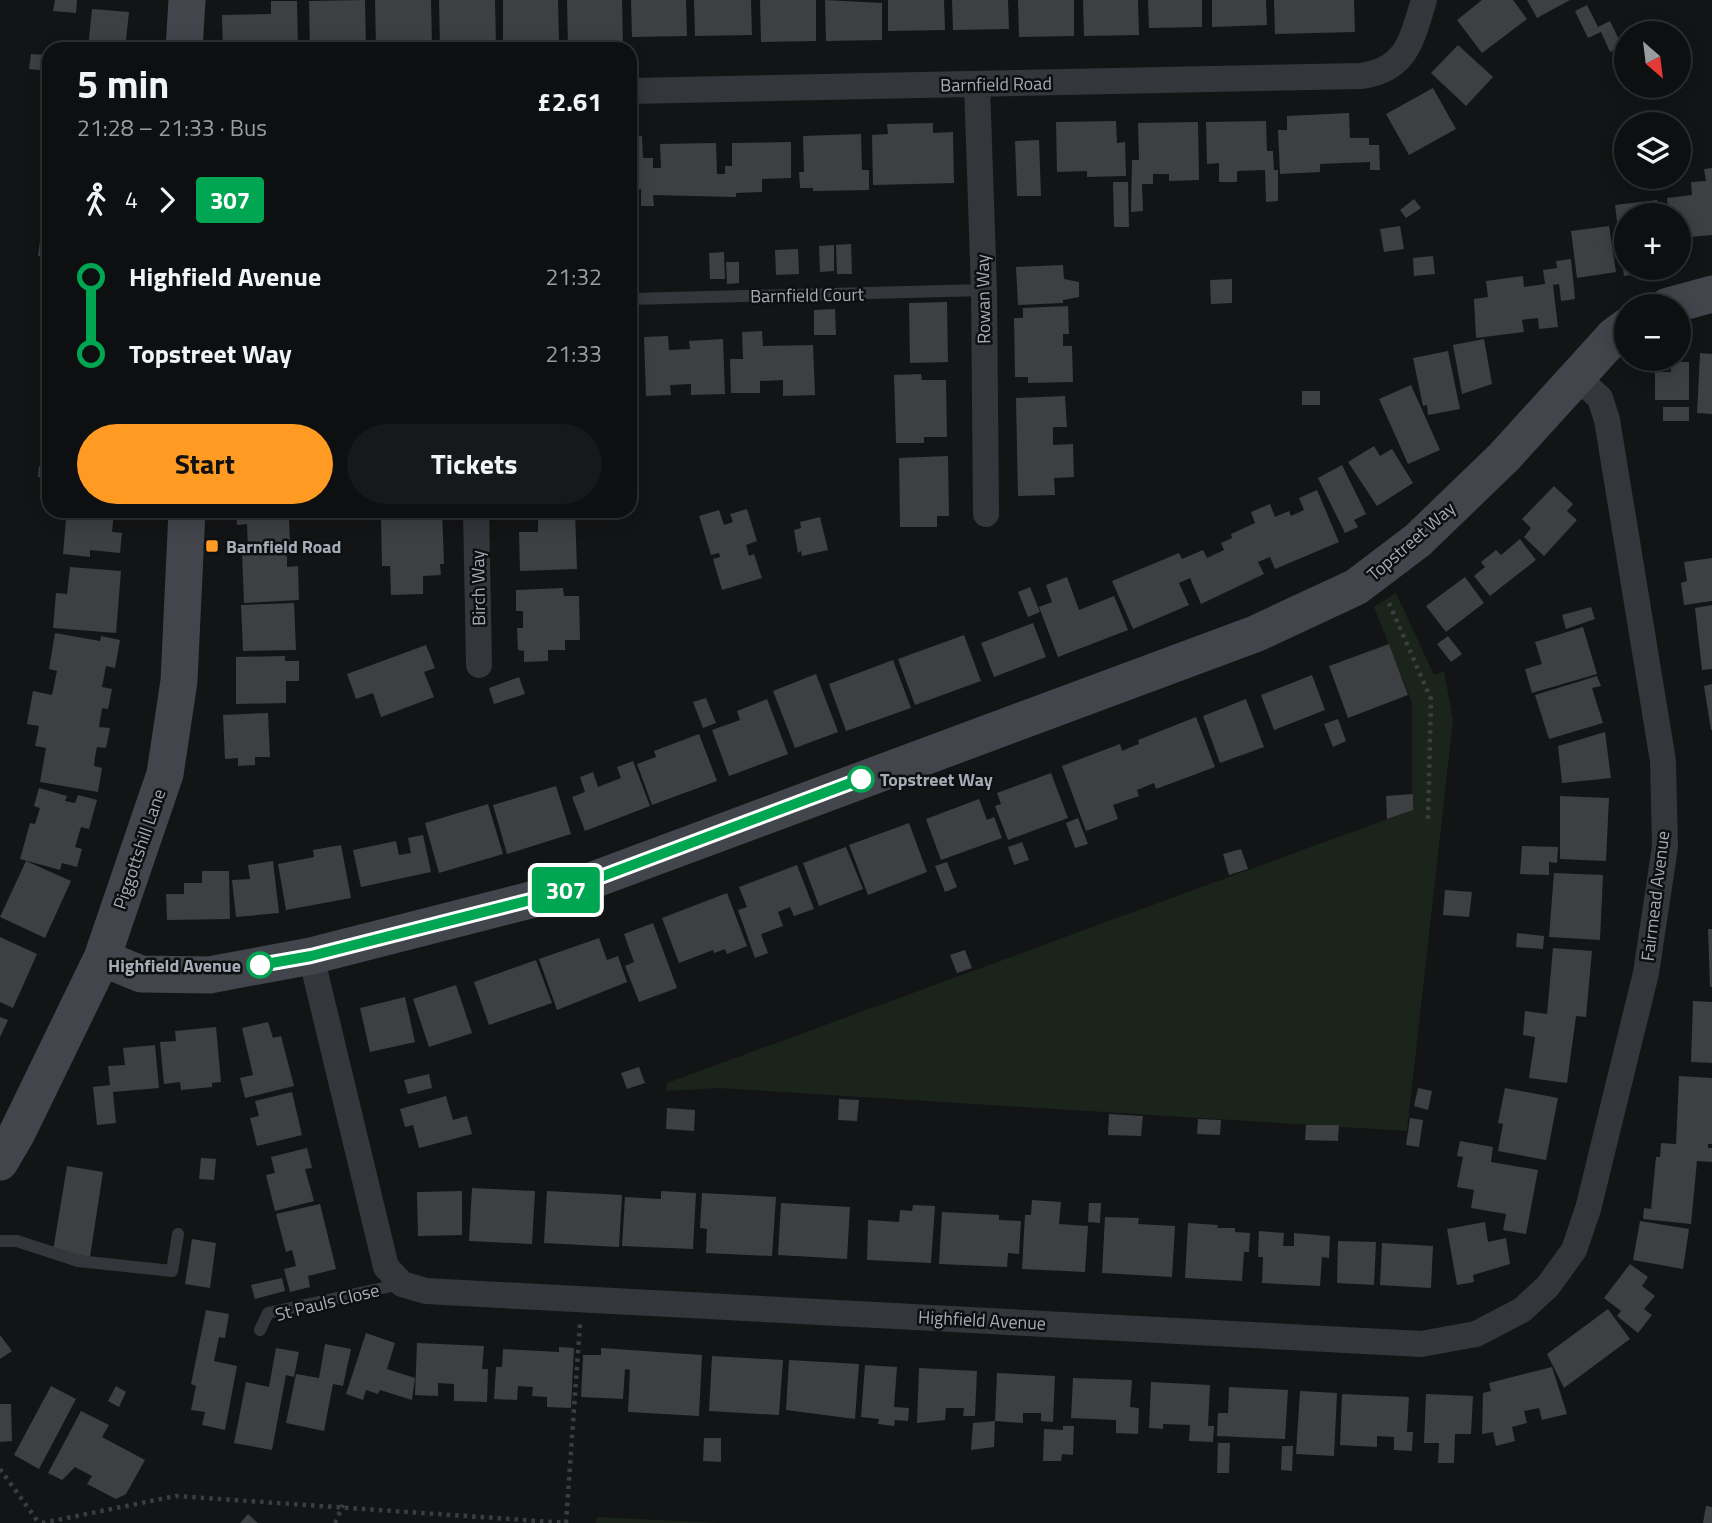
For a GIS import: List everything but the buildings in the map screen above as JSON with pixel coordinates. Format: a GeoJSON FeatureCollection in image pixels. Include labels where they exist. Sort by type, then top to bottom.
{"type":"FeatureCollection","features":[{"type":"Feature","properties":{"kind":"street"},"geometry":{"type":"LineString","coordinates":[[184,42],[187,0]]}},
{"type":"Feature","properties":{"kind":"street","name":"Barnfield Road"},"geometry":{"type":"LineString","coordinates":[[637,91],[1361,76],[1377,74],[1401,58],[1411,43],[1424,0]]}},
{"type":"Feature","properties":{"kind":"street","name":"Rowan Way"},"geometry":{"type":"LineString","coordinates":[[977,85],[984,290],[986,514]]}},
{"type":"Feature","properties":{"kind":"street"},"geometry":{"type":"LineString","coordinates":[[1691,300],[1712,294]]}},
{"type":"Feature","properties":{"kind":"street","name":"Topstreet Way"},"geometry":{"type":"LineString","coordinates":[[102,958],[141,974],[209,975],[311,956],[558,893],[1255,634],[1308,612],[1375,574],[1418,540],[1504,457],[1614,335]]}},
{"type":"Feature","properties":{"kind":"street","name":"Fairmead Avenue"},"geometry":{"type":"LineString","coordinates":[[1548,1286],[1574,1250],[1588,1209],[1646,973],[1665,847],[1663,761],[1607,419],[1600,398],[1577,377]]}},
{"type":"Feature","properties":{"kind":"street","name":"Piggottshill Lane"},"geometry":{"type":"LineString","coordinates":[[0,1162],[17,1133],[102,958],[165,775],[178,681],[187,518]]}},
{"type":"Feature","properties":{"kind":"street","name":"Birch Way"},"geometry":{"type":"LineString","coordinates":[[476,518],[479,665]]}},
{"type":"Feature","properties":{"kind":"street"},"geometry":{"type":"LineString","coordinates":[[311,956],[386,1267],[402,1284]]}},
{"type":"Feature","properties":{"kind":"street","name":"Highfield Avenue"},"geometry":{"type":"LineString","coordinates":[[402,1284],[426,1291],[1421,1344],[1476,1334],[1522,1310],[1548,1286]]}},
{"type":"Feature","properties":{"kind":"lane","name":"Barnfield Court"},"geometry":{"type":"LineString","coordinates":[[637,299],[984,290]]}},
{"type":"Feature","properties":{"kind":"lane"},"geometry":{"type":"LineString","coordinates":[[0,1241],[17,1241],[78,1261],[172,1271],[178,1234]]}},
{"type":"Feature","properties":{"kind":"lane","name":"St Pauls Close"},"geometry":{"type":"LineString","coordinates":[[260,1330],[268,1313],[402,1284]]}},
{"type":"Feature","properties":{"kind":"path"},"geometry":{"type":"LineString","coordinates":[[1375,574],[1431,699],[1428,819]]}},
{"type":"Feature","properties":{"kind":"path"},"geometry":{"type":"LineString","coordinates":[[0,1469],[41,1523],[176,1496],[343,1505],[566,1523],[582,1298]]}},
{"type":"Feature","properties":{"kind":"path"},"geometry":{"type":"LineString","coordinates":[[335,1523],[343,1505]]}},
{"type":"Feature","properties":{"kind":"shaded area"},"geometry":{"type":"Polygon","coordinates":[[[1396,593],[1434,675],[1444,671],[1453,720],[1407,1131],[718,1088],[666,1091],[667,1083],[1412,810],[1412,703],[1374,607],[1396,593]]]}},
{"type":"Feature","properties":{"kind":"shaded area"},"geometry":{"type":"Polygon","coordinates":[[[597,1517],[719,1523],[596,1523],[597,1517]]]}},
{"type":"Feature","properties":{"kind":"bus line","name":"307"},"geometry":{"type":"LineString","coordinates":[[260,965],[311,956],[558,893],[861,779]]}},
{"type":"Feature","properties":{"kind":"place","name":"Barnfield Road"},"geometry":{"type":"Point","coordinates":[212,546]}},
{"type":"Feature","properties":{"kind":"place","name":"Topstreet Way"},"geometry":{"type":"Point","coordinates":[861,779]}},
{"type":"Feature","properties":{"kind":"place","name":"Highfield Avenue"},"geometry":{"type":"Point","coordinates":[260,965]}}]}
